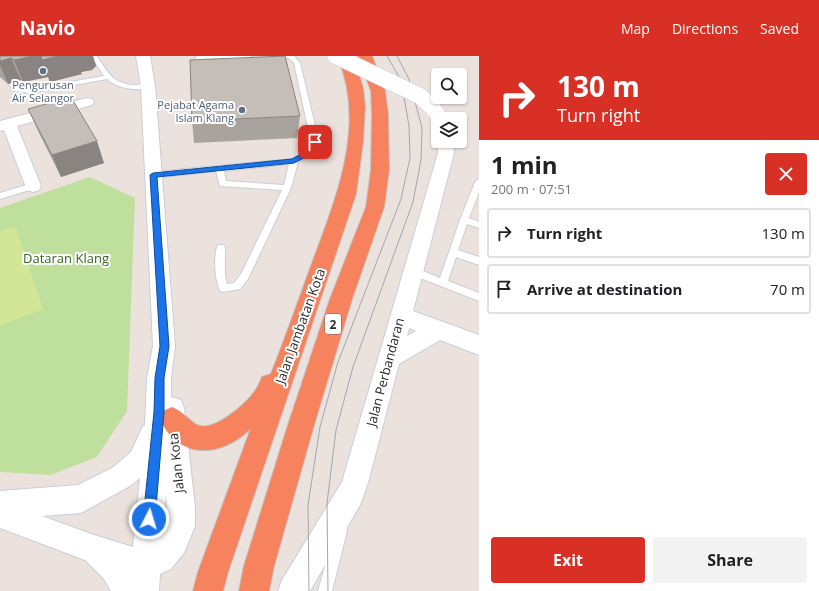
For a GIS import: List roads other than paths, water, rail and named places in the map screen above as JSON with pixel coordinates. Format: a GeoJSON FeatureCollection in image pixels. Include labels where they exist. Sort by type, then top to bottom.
{"type":"FeatureCollection","features":[{"type":"Feature","properties":{"kind":"highway","name":"Jalan Jambatan Kota"},"geometry":{"type":"LineString","coordinates":[[208,591],[213,572],[347,194],[357,132],[354,85],[344,56]]}},
{"type":"Feature","properties":{"kind":"highway","name":"2"},"geometry":{"type":"LineString","coordinates":[[254,591],[259,566],[301,425],[341,300],[374,207],[380,170],[380,114],[378,91],[365,56]]}},
{"type":"Feature","properties":{"kind":"highway"},"geometry":{"type":"LineString","coordinates":[[165,416],[189,435],[203,439],[216,437],[236,426],[264,399],[318,277]]}},
{"type":"Feature","properties":{"kind":"street"},"geometry":{"type":"LineString","coordinates":[[336,56],[420,96],[436,112]]}},
{"type":"Feature","properties":{"kind":"street","name":"Jalan Kota"},"geometry":{"type":"LineString","coordinates":[[0,514],[94,549],[144,578],[174,543],[181,526],[181,508],[165,416],[173,365],[164,346],[148,86],[142,60]]}},
{"type":"Feature","properties":{"kind":"street"},"geometry":{"type":"LineString","coordinates":[[34,186],[4,125],[87,102]]}},
{"type":"Feature","properties":{"kind":"street","name":"Jalan Perbandaran"},"geometry":{"type":"LineString","coordinates":[[293,591],[350,495],[391,357],[446,148]]}},
{"type":"Feature","properties":{"kind":"street"},"geometry":{"type":"LineString","coordinates":[[401,316],[479,345]]}},
{"type":"Feature","properties":{"kind":"street"},"geometry":{"type":"LineString","coordinates":[[391,357],[438,329]]}},
{"type":"Feature","properties":{"kind":"street"},"geometry":{"type":"LineString","coordinates":[[0,505],[82,499],[121,477],[140,461],[150,440],[165,416]]}},
{"type":"Feature","properties":{"kind":"street"},"geometry":{"type":"LineString","coordinates":[[94,549],[114,569],[128,591]]}},
{"type":"Feature","properties":{"kind":"lane"},"geometry":{"type":"LineString","coordinates":[[94,56],[108,77],[117,86],[130,88],[148,86]]}},
{"type":"Feature","properties":{"kind":"lane"},"geometry":{"type":"LineString","coordinates":[[198,58],[249,56]]}},
{"type":"Feature","properties":{"kind":"lane"},"geometry":{"type":"LineString","coordinates":[[153,175],[294,161],[304,156],[315,142],[297,63],[292,58],[286,56]]}},
{"type":"Feature","properties":{"kind":"lane"},"geometry":{"type":"LineString","coordinates":[[12,83],[15,90],[30,91],[108,77]]}},
{"type":"Feature","properties":{"kind":"lane"},"geometry":{"type":"LineString","coordinates":[[221,247],[220,275],[223,288],[237,286],[246,276],[287,188],[294,161]]}},
{"type":"Feature","properties":{"kind":"lane"},"geometry":{"type":"LineString","coordinates":[[219,168],[223,184],[287,188]]}},
{"type":"Feature","properties":{"kind":"lane"},"geometry":{"type":"LineString","coordinates":[[0,196],[34,186]]}},
{"type":"Feature","properties":{"kind":"lane"},"geometry":{"type":"LineString","coordinates":[[443,282],[464,220],[478,186]]}},
{"type":"Feature","properties":{"kind":"lane"},"geometry":{"type":"LineString","coordinates":[[464,220],[479,225]]}},
{"type":"Feature","properties":{"kind":"lane"},"geometry":{"type":"LineString","coordinates":[[453,252],[479,261]]}},
{"type":"Feature","properties":{"kind":"lane"},"geometry":{"type":"LineString","coordinates":[[413,271],[479,297]]}},
{"type":"Feature","properties":{"kind":"lane"},"geometry":{"type":"LineString","coordinates":[[325,591],[350,495]]}},
{"type":"Feature","properties":{"kind":"tram line"},"geometry":{"type":"LineString","coordinates":[[309,591],[308,505],[320,427],[338,362],[401,199],[410,158],[409,126],[401,80],[387,56]]}},
{"type":"Feature","properties":{"kind":"tram line"},"geometry":{"type":"LineString","coordinates":[[328,591],[327,503],[336,430],[353,367],[413,202],[421,160],[422,128],[409,79],[397,56]]}},
{"type":"Feature","properties":{"kind":"place","name":"Pengurusan Air Selangor"},"geometry":{"type":"Point","coordinates":[43,71]}},
{"type":"Feature","properties":{"kind":"place","name":"Pejabat Agama Islam Klang"},"geometry":{"type":"Point","coordinates":[242,110]}},
{"type":"Feature","properties":{"kind":"park label","name":"Dataran Klang"},"geometry":{"type":"Point","coordinates":[66,258]}}]}
